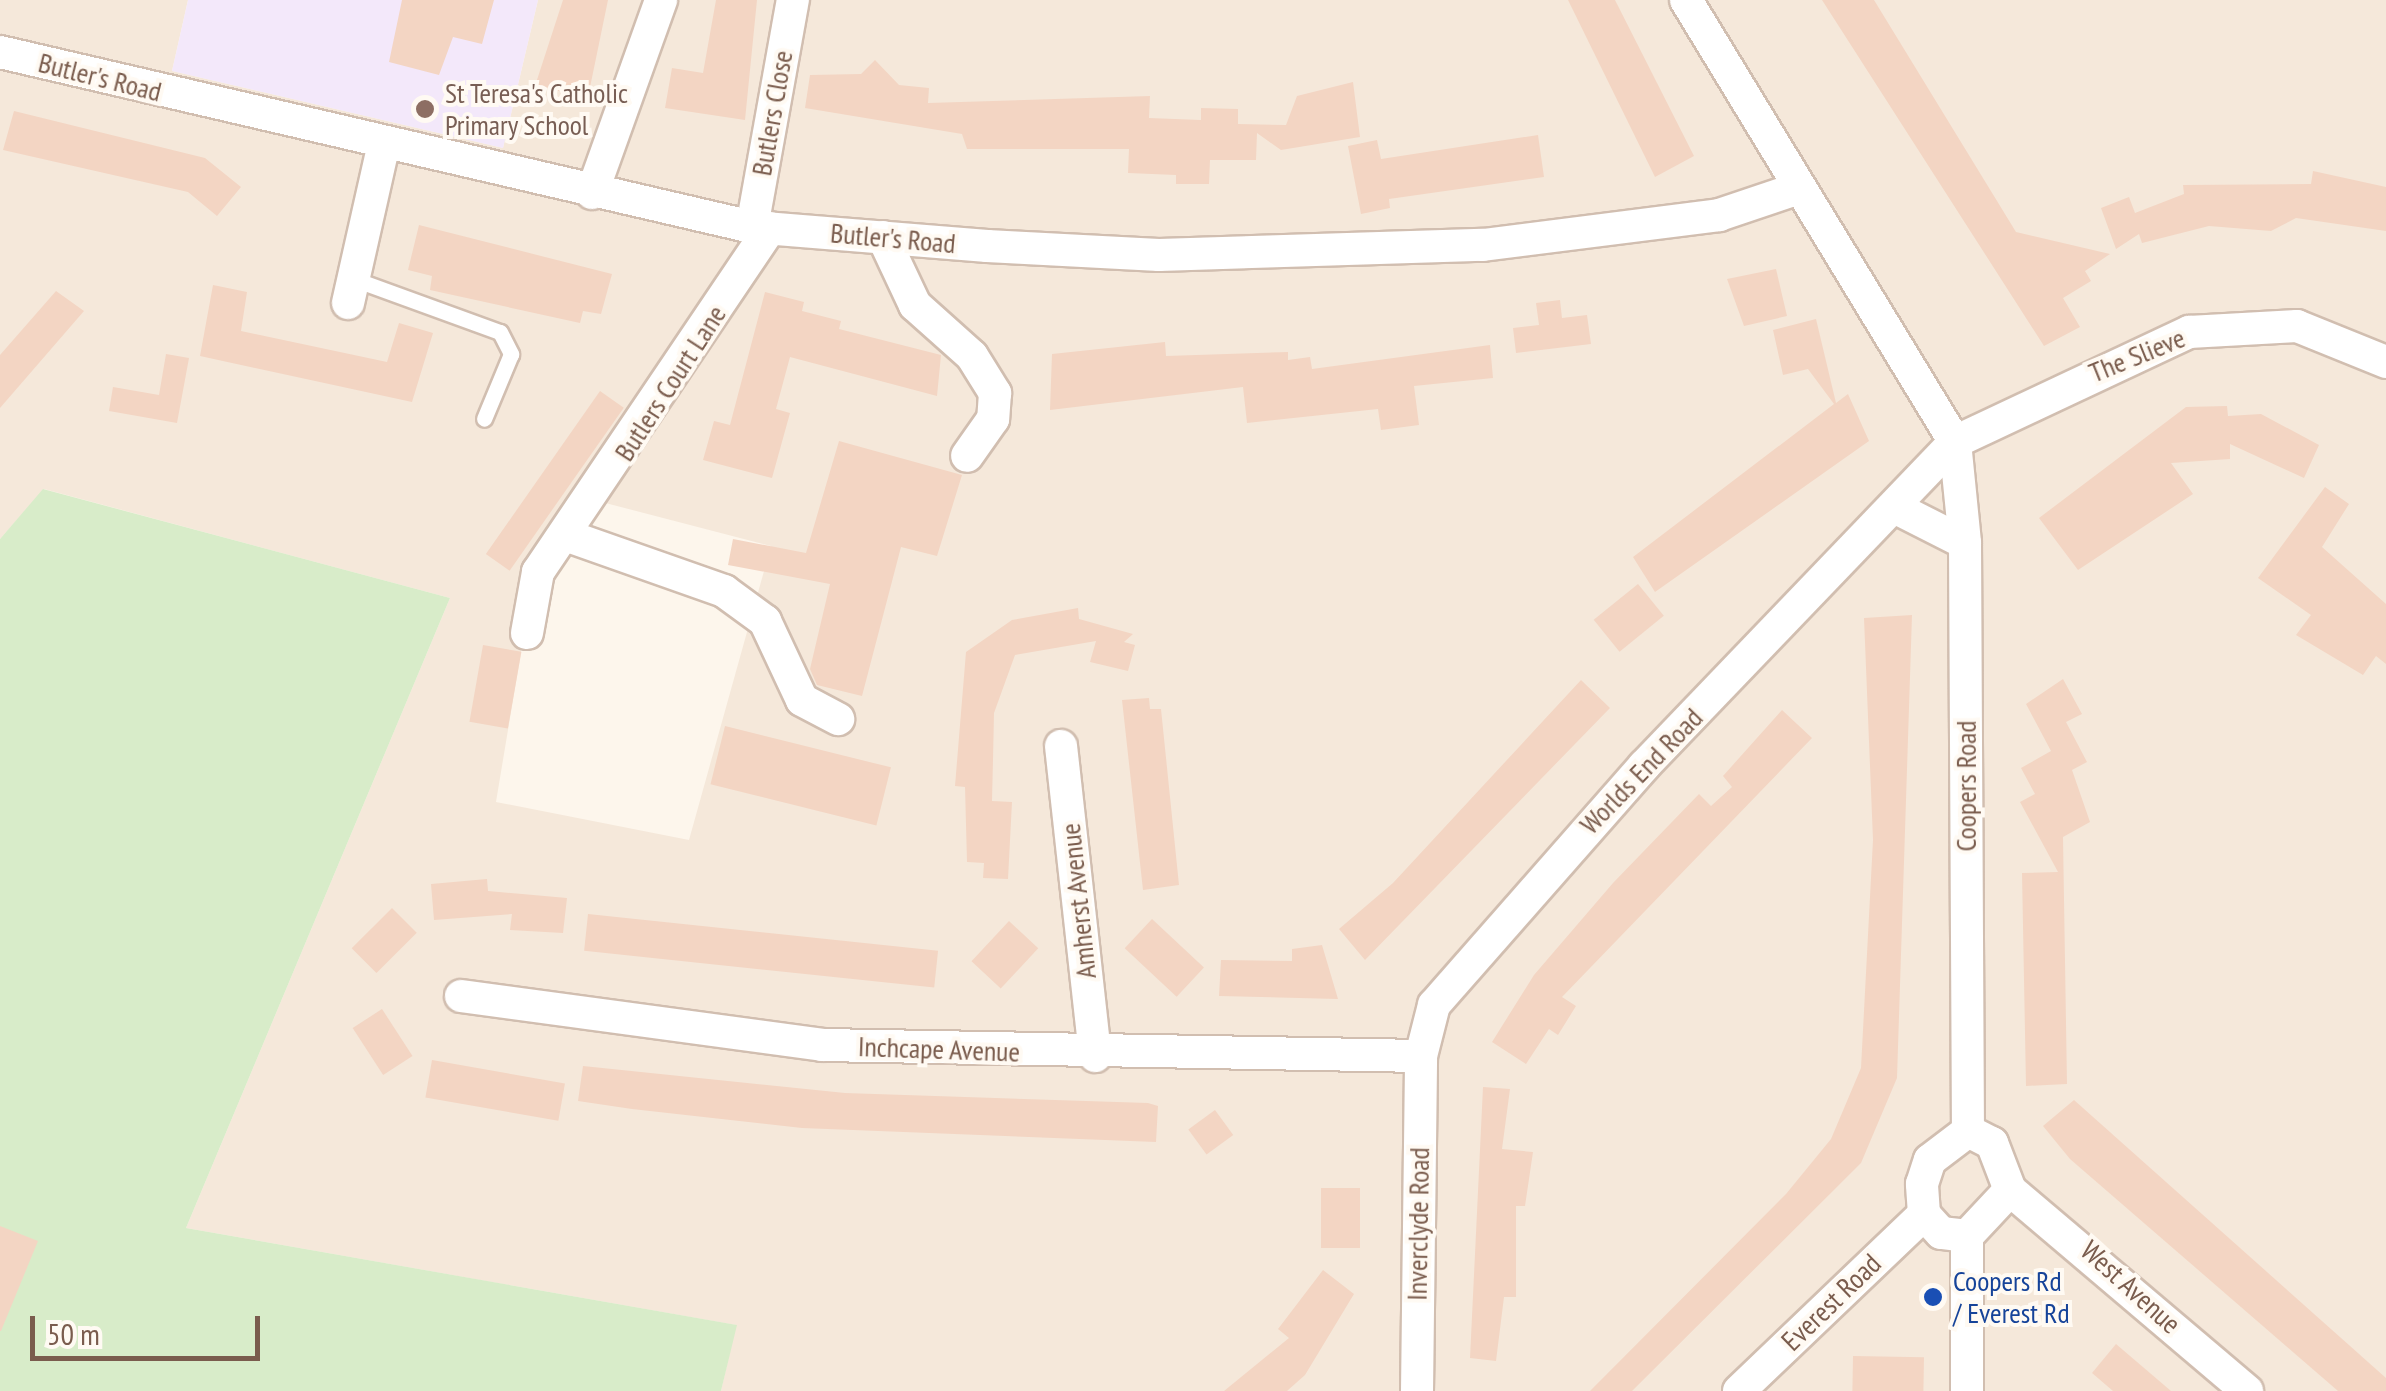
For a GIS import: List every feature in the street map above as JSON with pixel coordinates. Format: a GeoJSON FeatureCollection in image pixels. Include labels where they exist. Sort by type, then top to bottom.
{"type":"FeatureCollection","features":[{"type":"Feature","properties":{"kind":"street"},"geometry":{"type":"LineString","coordinates":[[592,192],[661,0]]}},
{"type":"Feature","properties":{"kind":"street","name":"Butlers Close"},"geometry":{"type":"LineString","coordinates":[[761,228],[793,0]]}},
{"type":"Feature","properties":{"kind":"street"},"geometry":{"type":"LineString","coordinates":[[1686,0],[1955,442]]}},
{"type":"Feature","properties":{"kind":"street","name":"Butler's Road"},"geometry":{"type":"LineString","coordinates":[[0,52],[383,148],[761,228],[883,238],[1159,255],[1483,245],[1718,215],[1799,188]]}},
{"type":"Feature","properties":{"kind":"street"},"geometry":{"type":"LineString","coordinates":[[351,291],[383,148]]}},
{"type":"Feature","properties":{"kind":"street","name":"Butlers Court Lane"},"geometry":{"type":"LineString","coordinates":[[528,633],[538,572],[761,228]]}},
{"type":"Feature","properties":{"kind":"street"},"geometry":{"type":"LineString","coordinates":[[883,238],[915,305],[972,356],[995,393],[993,419],[967,456]]}},
{"type":"Feature","properties":{"kind":"street","name":"The Slieve"},"geometry":{"type":"LineString","coordinates":[[1955,442],[2188,332],[2297,326],[2386,362]]}},
{"type":"Feature","properties":{"kind":"street","name":"Worlds End Road"},"geometry":{"type":"LineString","coordinates":[[1421,1056],[1434,1005],[1458,969],[1955,442]]}},
{"type":"Feature","properties":{"kind":"street","name":"Coopers Road"},"geometry":{"type":"LineString","coordinates":[[1955,442],[1965,543],[1968,1131]]}},
{"type":"Feature","properties":{"kind":"street"},"geometry":{"type":"LineString","coordinates":[[1896,508],[1965,543]]}},
{"type":"Feature","properties":{"kind":"street"},"geometry":{"type":"LineString","coordinates":[[564,536],[724,591],[765,621],[802,700],[838,719]]}},
{"type":"Feature","properties":{"kind":"street","name":"Amherst Avenue"},"geometry":{"type":"LineString","coordinates":[[1061,746],[1095,1056]]}},
{"type":"Feature","properties":{"kind":"street","name":"Inchcape Avenue"},"geometry":{"type":"LineString","coordinates":[[461,996],[822,1044],[1095,1056],[1421,1056]]}},
{"type":"Feature","properties":{"kind":"street","name":"Inverclyde Road"},"geometry":{"type":"LineString","coordinates":[[1408,1386],[1421,1056]]}},
{"type":"Feature","properties":{"kind":"street"},"geometry":{"type":"LineString","coordinates":[[1966,1391],[1967,1236],[2010,1190],[1992,1143],[1968,1131],[1930,1160],[1924,1214],[1942,1233],[1967,1236]]}},
{"type":"Feature","properties":{"kind":"street","name":"West Avenue"},"geometry":{"type":"LineString","coordinates":[[2010,1190],[2247,1391]]}},
{"type":"Feature","properties":{"kind":"street","name":"Everest Road"},"geometry":{"type":"LineString","coordinates":[[1739,1391],[1924,1214]]}},
{"type":"Feature","properties":{"kind":"lane"},"geometry":{"type":"LineString","coordinates":[[351,291],[500,332],[511,354],[484,419]]}},
{"type":"Feature","properties":{"kind":"shaded area"},"geometry":{"type":"Polygon","coordinates":[[[0,0],[188,0],[172,71],[503,148],[538,0],[2386,0],[2386,1391],[721,1391],[736,1325],[186,1228],[450,598],[44,489],[0,539],[0,0]],[[590,499],[520,593],[521,652],[496,802],[689,840],[771,546],[590,499]]]}},
{"type":"Feature","properties":{"kind":"shaded area","name":"St Teresa's Catholic Primary School"},"geometry":{"type":"Polygon","coordinates":[[[188,0],[538,0],[503,148],[172,71],[188,0]]]}},
{"type":"Feature","properties":{"kind":"green space"},"geometry":{"type":"Polygon","coordinates":[[[43,489],[450,598],[186,1228],[737,1325],[721,1391],[0,1391],[0,539],[43,489]]]}},
{"type":"Feature","properties":{"kind":"building"},"geometry":{"type":"Polygon","coordinates":[[[402,0],[494,0],[482,44],[453,37],[439,75],[389,62],[402,0]]]}},
{"type":"Feature","properties":{"kind":"building"},"geometry":{"type":"Polygon","coordinates":[[[563,0],[608,0],[588,97],[535,86],[563,0]]]}},
{"type":"Feature","properties":{"kind":"building"},"geometry":{"type":"Polygon","coordinates":[[[716,0],[757,0],[745,120],[665,108],[672,68],[703,73],[716,0]]]}},
{"type":"Feature","properties":{"kind":"building"},"geometry":{"type":"Polygon","coordinates":[[[1568,0],[1615,0],[1694,156],[1655,177],[1568,0]]]}},
{"type":"Feature","properties":{"kind":"building"},"geometry":{"type":"Polygon","coordinates":[[[1822,0],[1874,0],[2016,232],[2110,254],[2085,271],[2091,281],[2063,298],[2080,327],[2044,346],[1822,0]]]}},
{"type":"Feature","properties":{"kind":"building"},"geometry":{"type":"Polygon","coordinates":[[[875,60],[899,85],[929,88],[928,103],[1150,96],[1149,118],[1201,120],[1201,108],[1238,109],[1238,124],[1286,125],[1297,96],[1353,82],[1360,137],[1281,150],[1257,133],[1256,160],[1210,160],[1209,184],[1176,184],[1176,175],[1128,173],[1129,149],[967,149],[962,134],[805,108],[810,75],[861,74],[875,60]]]}},
{"type":"Feature","properties":{"kind":"building"},"geometry":{"type":"Polygon","coordinates":[[[14,111],[205,158],[241,187],[217,216],[188,192],[3,150],[14,111]]]}},
{"type":"Feature","properties":{"kind":"building"},"geometry":{"type":"Polygon","coordinates":[[[1538,135],[1544,177],[1389,199],[1390,208],[1361,214],[1348,146],[1377,140],[1381,159],[1538,135]]]}},
{"type":"Feature","properties":{"kind":"building"},"geometry":{"type":"Polygon","coordinates":[[[2313,171],[2386,187],[2386,231],[2296,218],[2271,231],[2209,226],[2142,243],[2139,234],[2116,249],[2101,208],[2129,197],[2135,213],[2184,194],[2183,185],[2311,184],[2313,171]]]}},
{"type":"Feature","properties":{"kind":"building"},"geometry":{"type":"Polygon","coordinates":[[[419,225],[612,274],[601,314],[583,311],[580,323],[430,290],[432,276],[408,270],[419,225]]]}},
{"type":"Feature","properties":{"kind":"building"},"geometry":{"type":"Polygon","coordinates":[[[1776,269],[1787,316],[1744,326],[1727,279],[1776,269]]]}},
{"type":"Feature","properties":{"kind":"building"},"geometry":{"type":"Polygon","coordinates":[[[213,285],[247,292],[241,331],[387,362],[399,323],[433,333],[412,402],[200,356],[213,285]]]}},
{"type":"Feature","properties":{"kind":"building"},"geometry":{"type":"Polygon","coordinates":[[[56,291],[84,311],[0,408],[0,355],[56,291]]]}},
{"type":"Feature","properties":{"kind":"building"},"geometry":{"type":"Polygon","coordinates":[[[765,292],[804,302],[802,311],[841,321],[839,329],[941,355],[937,396],[790,357],[776,409],[790,413],[772,478],[703,460],[714,421],[730,425],[765,292]]]}},
{"type":"Feature","properties":{"kind":"building"},"geometry":{"type":"Polygon","coordinates":[[[1560,300],[1562,318],[1587,315],[1591,344],[1516,353],[1513,328],[1539,325],[1536,303],[1560,300]]]}},
{"type":"Feature","properties":{"kind":"building"},"geometry":{"type":"Polygon","coordinates":[[[1816,319],[1836,403],[1848,394],[1869,441],[1655,592],[1633,557],[1834,404],[1808,369],[1783,375],[1773,330],[1816,319]]]}},
{"type":"Feature","properties":{"kind":"building"},"geometry":{"type":"Polygon","coordinates":[[[1165,342],[1166,356],[1288,352],[1288,360],[1310,357],[1312,369],[1490,345],[1493,378],[1414,386],[1419,425],[1381,430],[1378,409],[1247,423],[1243,387],[1050,410],[1052,354],[1165,342]]]}},
{"type":"Feature","properties":{"kind":"building"},"geometry":{"type":"Polygon","coordinates":[[[166,354],[189,358],[177,423],[109,411],[113,387],[159,395],[166,354]]]}},
{"type":"Feature","properties":{"kind":"building"},"geometry":{"type":"Polygon","coordinates":[[[600,391],[624,408],[510,571],[486,554],[600,391]]]}},
{"type":"Feature","properties":{"kind":"building"},"geometry":{"type":"Polygon","coordinates":[[[2227,406],[2228,416],[2261,414],[2319,445],[2304,478],[2230,444],[2230,459],[2171,463],[2193,494],[2078,570],[2039,518],[2186,407],[2227,406]]]}},
{"type":"Feature","properties":{"kind":"building"},"geometry":{"type":"Polygon","coordinates":[[[839,441],[962,475],[937,556],[901,547],[862,696],[817,685],[810,669],[830,584],[728,565],[733,539],[806,553],[839,441]]]}},
{"type":"Feature","properties":{"kind":"building"},"geometry":{"type":"Polygon","coordinates":[[[2325,487],[2349,504],[2322,547],[2386,604],[2386,664],[2376,656],[2363,675],[2296,635],[2311,615],[2258,578],[2325,487]]]}},
{"type":"Feature","properties":{"kind":"building"},"geometry":{"type":"Polygon","coordinates":[[[1638,584],[1664,616],[1620,652],[1594,620],[1638,584]]]}},
{"type":"Feature","properties":{"kind":"building"},"geometry":{"type":"Polygon","coordinates":[[[1078,608],[1079,619],[1133,634],[1124,642],[1135,645],[1128,671],[1090,662],[1096,641],[1015,655],[994,713],[992,801],[1012,802],[1008,879],[983,878],[984,863],[967,862],[965,787],[955,786],[966,652],[1012,620],[1078,608]]]}},
{"type":"Feature","properties":{"kind":"building"},"geometry":{"type":"Polygon","coordinates":[[[1912,615],[1897,1078],[1861,1163],[1632,1391],[1590,1391],[1786,1194],[1831,1139],[1861,1068],[1873,840],[1864,618],[1912,615]]]}},
{"type":"Feature","properties":{"kind":"building"},"geometry":{"type":"Polygon","coordinates":[[[483,645],[521,652],[508,729],[469,722],[483,645]]]}},
{"type":"Feature","properties":{"kind":"building"},"geometry":{"type":"Polygon","coordinates":[[[2063,679],[2082,714],[2066,722],[2087,762],[2072,770],[2090,822],[2063,837],[2067,1084],[2026,1086],[2022,873],[2058,872],[2020,802],[2035,794],[2021,768],[2051,751],[2026,704],[2063,679]]]}},
{"type":"Feature","properties":{"kind":"building"},"geometry":{"type":"Polygon","coordinates":[[[1581,680],[1610,708],[1365,960],[1339,929],[1393,883],[1581,680]]]}},
{"type":"Feature","properties":{"kind":"building"},"geometry":{"type":"Polygon","coordinates":[[[1149,698],[1150,709],[1161,709],[1179,885],[1143,890],[1122,700],[1149,698]]]}},
{"type":"Feature","properties":{"kind":"building"},"geometry":{"type":"Polygon","coordinates":[[[1782,710],[1812,738],[1562,997],[1576,1006],[1558,1035],[1549,1029],[1526,1064],[1492,1042],[1534,975],[1613,883],[1699,794],[1711,806],[1732,787],[1723,776],[1782,710]]]}},
{"type":"Feature","properties":{"kind":"building"},"geometry":{"type":"Polygon","coordinates":[[[725,726],[891,767],[876,826],[710,784],[725,726]]]}},
{"type":"Feature","properties":{"kind":"building"},"geometry":{"type":"Polygon","coordinates":[[[487,879],[488,891],[567,898],[563,933],[510,930],[512,914],[434,920],[431,884],[487,879]]]}},
{"type":"Feature","properties":{"kind":"building"},"geometry":{"type":"Polygon","coordinates":[[[392,908],[417,933],[376,973],[352,948],[392,908]]]}},
{"type":"Feature","properties":{"kind":"building"},"geometry":{"type":"Polygon","coordinates":[[[588,914],[938,951],[934,988],[584,951],[588,914]]]}},
{"type":"Feature","properties":{"kind":"building"},"geometry":{"type":"Polygon","coordinates":[[[1152,919],[1204,967],[1177,997],[1125,948],[1152,919]]]}},
{"type":"Feature","properties":{"kind":"building"},"geometry":{"type":"Polygon","coordinates":[[[1009,921],[1038,948],[1001,989],[971,961],[1009,921]]]}},
{"type":"Feature","properties":{"kind":"building"},"geometry":{"type":"Polygon","coordinates":[[[1322,945],[1338,999],[1219,996],[1221,960],[1292,961],[1292,949],[1322,945]]]}},
{"type":"Feature","properties":{"kind":"building"},"geometry":{"type":"Polygon","coordinates":[[[382,1009],[412,1056],[383,1075],[353,1028],[382,1009]]]}},
{"type":"Feature","properties":{"kind":"building"},"geometry":{"type":"Polygon","coordinates":[[[432,1060],[565,1083],[558,1121],[425,1097],[432,1060]]]}},
{"type":"Feature","properties":{"kind":"building"},"geometry":{"type":"Polygon","coordinates":[[[583,1066],[845,1093],[1148,1103],[1158,1106],[1156,1142],[802,1128],[632,1109],[578,1101],[583,1066]]]}},
{"type":"Feature","properties":{"kind":"building"},"geometry":{"type":"Polygon","coordinates":[[[1483,1087],[1510,1089],[1502,1149],[1533,1152],[1525,1206],[1516,1206],[1516,1297],[1504,1297],[1496,1361],[1470,1358],[1483,1087]]]}},
{"type":"Feature","properties":{"kind":"building"},"geometry":{"type":"Polygon","coordinates":[[[2074,1100],[2386,1378],[2386,1391],[2338,1391],[2070,1159],[2043,1126],[2074,1100]]]}},
{"type":"Feature","properties":{"kind":"building"},"geometry":{"type":"Polygon","coordinates":[[[1215,1110],[1233,1135],[1207,1154],[1188,1129],[1215,1110]]]}},
{"type":"Feature","properties":{"kind":"building"},"geometry":{"type":"Polygon","coordinates":[[[1321,1188],[1360,1188],[1360,1248],[1321,1248],[1321,1188]]]}},
{"type":"Feature","properties":{"kind":"building"},"geometry":{"type":"Polygon","coordinates":[[[0,1226],[38,1241],[1,1331],[0,1331],[0,1226]]]}},
{"type":"Feature","properties":{"kind":"building"},"geometry":{"type":"Polygon","coordinates":[[[1323,1270],[1354,1294],[1305,1375],[1287,1391],[1224,1391],[1289,1338],[1278,1329],[1323,1270]]]}},
{"type":"Feature","properties":{"kind":"building"},"geometry":{"type":"Polygon","coordinates":[[[2116,1344],[2171,1391],[2113,1391],[2092,1373],[2116,1344]]]}},
{"type":"Feature","properties":{"kind":"building"},"geometry":{"type":"Polygon","coordinates":[[[1853,1356],[1924,1357],[1923,1391],[1852,1391],[1853,1356]]]}},
{"type":"Feature","properties":{"kind":"place","name":"St Teresa's Catholic Primary School"},"geometry":{"type":"Point","coordinates":[425,109]}},
{"type":"Feature","properties":{"kind":"place","name":"Coopers Rd / Everest Rd"},"geometry":{"type":"Point","coordinates":[1933,1297]}}]}
